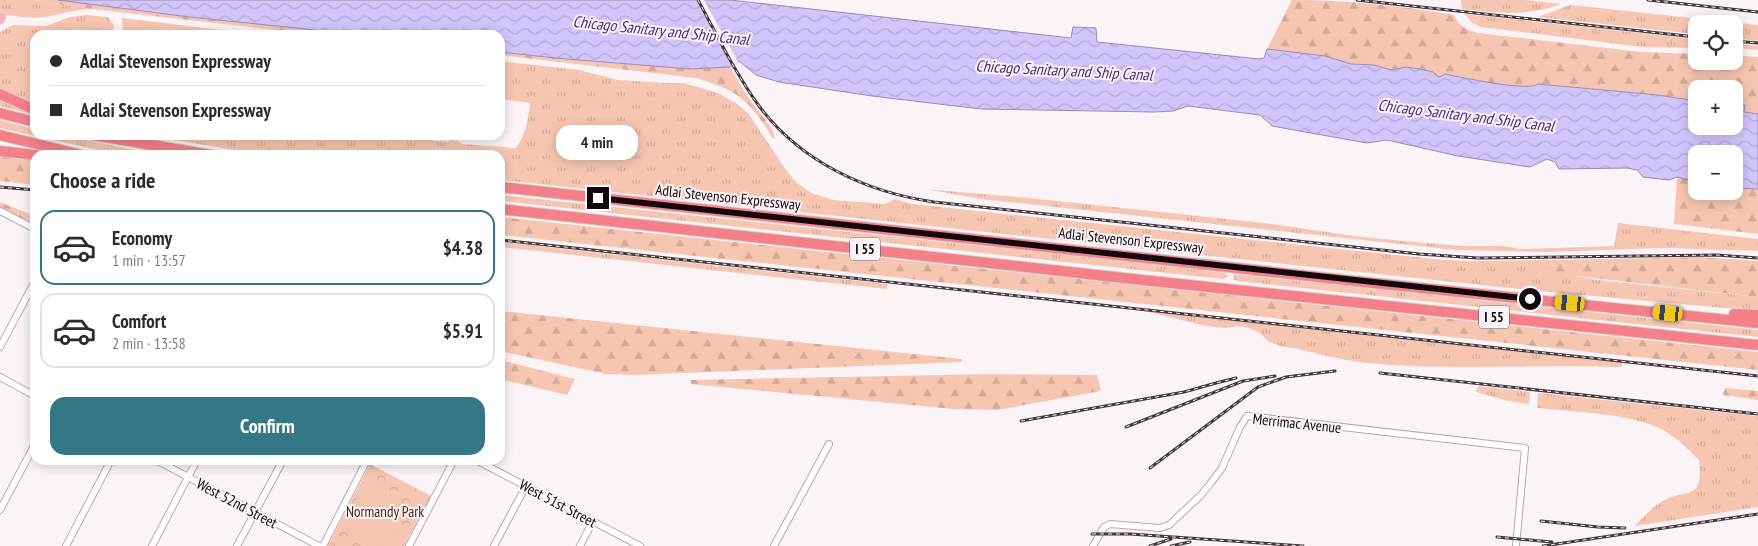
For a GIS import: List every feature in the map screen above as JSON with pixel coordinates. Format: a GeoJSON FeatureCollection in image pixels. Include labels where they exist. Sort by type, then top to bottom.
{"type":"FeatureCollection","features":[{"type":"Feature","properties":{"kind":"highway"},"geometry":{"type":"LineString","coordinates":[[0,94],[30,108]]}},
{"type":"Feature","properties":{"kind":"highway"},"geometry":{"type":"LineString","coordinates":[[0,113],[30,121]]}},
{"type":"Feature","properties":{"kind":"highway"},"geometry":{"type":"LineString","coordinates":[[0,135],[62,150]]}},
{"type":"Feature","properties":{"kind":"highway"},"geometry":{"type":"LineString","coordinates":[[121,140],[177,150]]}},
{"type":"Feature","properties":{"kind":"highway"},"geometry":{"type":"LineString","coordinates":[[141,140],[180,150]]}},
{"type":"Feature","properties":{"kind":"highway"},"geometry":{"type":"LineString","coordinates":[[0,151],[30,154]]}},
{"type":"Feature","properties":{"kind":"highway","name":"Adlai Stevenson Expressway"},"geometry":{"type":"LineString","coordinates":[[505,188],[1373,283],[1758,323]]}},
{"type":"Feature","properties":{"kind":"highway","name":"I 55"},"geometry":{"type":"LineString","coordinates":[[505,210],[1133,279],[1758,345]]}},
{"type":"Feature","properties":{"kind":"highway"},"geometry":{"type":"LineString","coordinates":[[1715,318],[1736,313],[1758,315]]}},
{"type":"Feature","properties":{"kind":"street"},"geometry":{"type":"LineString","coordinates":[[0,211],[30,227]]}},
{"type":"Feature","properties":{"kind":"street"},"geometry":{"type":"LineString","coordinates":[[0,346],[30,290]]}},
{"type":"Feature","properties":{"kind":"street"},"geometry":{"type":"LineString","coordinates":[[0,377],[30,393]]}},
{"type":"Feature","properties":{"kind":"street","name":"Merrimac Avenue"},"geometry":{"type":"LineString","coordinates":[[1093,546],[1099,533],[1110,524],[1160,528],[1168,525],[1200,496],[1222,468],[1240,427],[1247,416],[1525,448],[1516,546]]}},
{"type":"Feature","properties":{"kind":"street"},"geometry":{"type":"LineString","coordinates":[[774,546],[829,444]]}},
{"type":"Feature","properties":{"kind":"street"},"geometry":{"type":"LineString","coordinates":[[0,510],[30,453]]}},
{"type":"Feature","properties":{"kind":"street"},"geometry":{"type":"LineString","coordinates":[[66,546],[108,465]]}},
{"type":"Feature","properties":{"kind":"street","name":"West 52nd Street"},"geometry":{"type":"LineString","coordinates":[[165,465],[319,546]]}},
{"type":"Feature","properties":{"kind":"street"},"geometry":{"type":"LineString","coordinates":[[152,546],[194,465]]}},
{"type":"Feature","properties":{"kind":"street"},"geometry":{"type":"LineString","coordinates":[[237,546],[280,465]]}},
{"type":"Feature","properties":{"kind":"street"},"geometry":{"type":"LineString","coordinates":[[323,546],[364,465]]}},
{"type":"Feature","properties":{"kind":"street"},"geometry":{"type":"LineString","coordinates":[[409,546],[451,465]]}},
{"type":"Feature","properties":{"kind":"street","name":"West 51st Street"},"geometry":{"type":"LineString","coordinates":[[486,465],[640,546]]}},
{"type":"Feature","properties":{"kind":"street"},"geometry":{"type":"LineString","coordinates":[[494,546],[526,486]]}},
{"type":"Feature","properties":{"kind":"street"},"geometry":{"type":"LineString","coordinates":[[580,546],[593,521]]}},
{"type":"Feature","properties":{"kind":"green space"},"geometry":{"type":"Polygon","coordinates":[[[0,0],[35,0],[92,9],[44,17],[22,17],[0,14],[0,0]]]}},
{"type":"Feature","properties":{"kind":"green space"},"geometry":{"type":"Polygon","coordinates":[[[35,0],[58,0],[189,17],[315,30],[275,30],[92,9],[35,0]]]}},
{"type":"Feature","properties":{"kind":"green space"},"geometry":{"type":"Polygon","coordinates":[[[1292,0],[1353,2],[1394,6],[1454,15],[1464,27],[1478,33],[1641,52],[1688,54],[1688,70],[1743,70],[1743,56],[1758,57],[1758,114],[1744,112],[1743,80],[1688,80],[1688,100],[1658,95],[1538,84],[1532,86],[1508,85],[1445,74],[1440,77],[1420,69],[1407,67],[1390,70],[1374,65],[1351,64],[1325,56],[1267,49],[1292,0]]]}},
{"type":"Feature","properties":{"kind":"green space"},"geometry":{"type":"Polygon","coordinates":[[[1461,0],[1525,0],[1561,4],[1536,11],[1500,13],[1462,9],[1461,0]]]}},
{"type":"Feature","properties":{"kind":"green space"},"geometry":{"type":"Polygon","coordinates":[[[1570,5],[1688,18],[1688,33],[1538,17],[1570,5]]]}},
{"type":"Feature","properties":{"kind":"green space"},"geometry":{"type":"Polygon","coordinates":[[[1465,14],[1688,38],[1688,48],[1642,47],[1481,27],[1471,22],[1465,14]]]}},
{"type":"Feature","properties":{"kind":"green space"},"geometry":{"type":"Polygon","coordinates":[[[86,15],[108,17],[114,25],[114,30],[30,30],[30,102],[0,88],[0,32],[13,25],[46,26],[70,17],[86,15]]]}},
{"type":"Feature","properties":{"kind":"green space"},"geometry":{"type":"Polygon","coordinates":[[[122,18],[221,30],[123,30],[122,18]]]}},
{"type":"Feature","properties":{"kind":"green space"},"geometry":{"type":"Polygon","coordinates":[[[1743,23],[1758,25],[1758,41],[1743,39],[1743,23]]]}},
{"type":"Feature","properties":{"kind":"green space"},"geometry":{"type":"Polygon","coordinates":[[[1743,44],[1758,46],[1758,50],[1743,49],[1743,44]]]}},
{"type":"Feature","properties":{"kind":"green space"},"geometry":{"type":"Polygon","coordinates":[[[505,53],[690,69],[730,67],[746,94],[772,129],[775,138],[773,139],[757,115],[742,99],[734,93],[696,78],[505,56],[505,53]]]}},
{"type":"Feature","properties":{"kind":"green space"},"geometry":{"type":"Polygon","coordinates":[[[505,62],[579,70],[618,80],[683,83],[720,94],[748,113],[796,182],[811,193],[834,200],[885,204],[895,199],[912,204],[1444,260],[1552,260],[1547,271],[1598,280],[1758,297],[1758,311],[1528,290],[505,181],[505,150],[235,150],[174,140],[430,140],[447,142],[454,140],[463,144],[516,148],[526,127],[530,103],[505,100],[505,62]]]}},
{"type":"Feature","properties":{"kind":"green space"},"geometry":{"type":"Polygon","coordinates":[[[0,97],[30,111],[30,114],[0,106],[0,97]]]}},
{"type":"Feature","properties":{"kind":"green space"},"geometry":{"type":"Polygon","coordinates":[[[0,120],[30,128],[30,135],[0,128],[0,120]]]}},
{"type":"Feature","properties":{"kind":"green space"},"geometry":{"type":"Polygon","coordinates":[[[53,140],[84,140],[136,150],[98,150],[53,140]]]}},
{"type":"Feature","properties":{"kind":"green space"},"geometry":{"type":"Polygon","coordinates":[[[0,155],[30,159],[30,184],[0,181],[0,155]]]}},
{"type":"Feature","properties":{"kind":"green space"},"geometry":{"type":"Polygon","coordinates":[[[1677,177],[1688,180],[1688,200],[1743,200],[1743,188],[1758,189],[1758,234],[1674,224],[1677,177]]]}},
{"type":"Feature","properties":{"kind":"green space"},"geometry":{"type":"Polygon","coordinates":[[[925,189],[1264,223],[1361,237],[1463,246],[1504,246],[1522,249],[1614,246],[1618,223],[1758,239],[1758,251],[1663,248],[1546,252],[1456,250],[981,199],[925,189]]]}},
{"type":"Feature","properties":{"kind":"green space"},"geometry":{"type":"Polygon","coordinates":[[[505,196],[1226,273],[1228,277],[1223,279],[505,202],[505,196]]]}},
{"type":"Feature","properties":{"kind":"green space"},"geometry":{"type":"Polygon","coordinates":[[[0,202],[30,214],[30,224],[0,208],[0,202]]]}},
{"type":"Feature","properties":{"kind":"green space"},"geometry":{"type":"Polygon","coordinates":[[[505,218],[1758,352],[1758,370],[505,236],[505,218]]]}},
{"type":"Feature","properties":{"kind":"green space"},"geometry":{"type":"Polygon","coordinates":[[[505,243],[887,284],[887,289],[505,248],[505,243]]]}},
{"type":"Feature","properties":{"kind":"green space"},"geometry":{"type":"Polygon","coordinates":[[[1699,257],[1758,261],[1758,297],[1546,271],[1552,260],[1699,257]]]}},
{"type":"Feature","properties":{"kind":"green space"},"geometry":{"type":"Polygon","coordinates":[[[1234,274],[1758,330],[1758,337],[1255,283],[1234,280],[1234,274]]]}},
{"type":"Feature","properties":{"kind":"green space"},"geometry":{"type":"Polygon","coordinates":[[[1145,311],[1623,363],[1622,367],[1430,367],[1366,363],[1280,346],[1269,342],[1260,333],[1249,328],[1239,326],[1226,328],[1206,326],[1145,311]]]}},
{"type":"Feature","properties":{"kind":"green space"},"geometry":{"type":"Polygon","coordinates":[[[505,312],[962,359],[962,362],[634,375],[606,374],[505,352],[505,312]]]}},
{"type":"Feature","properties":{"kind":"green space"},"geometry":{"type":"Polygon","coordinates":[[[505,361],[575,379],[567,395],[505,380],[505,361]]]}},
{"type":"Feature","properties":{"kind":"green space"},"geometry":{"type":"Polygon","coordinates":[[[991,374],[1097,375],[1101,391],[997,410],[953,409],[691,384],[691,380],[991,374]]]}},
{"type":"Feature","properties":{"kind":"green space"},"geometry":{"type":"Polygon","coordinates":[[[1478,386],[1530,392],[1529,404],[1508,401],[1476,392],[1478,386]]]}},
{"type":"Feature","properties":{"kind":"green space"},"geometry":{"type":"Polygon","coordinates":[[[1725,388],[1758,391],[1758,400],[1723,395],[1725,388]]]}},
{"type":"Feature","properties":{"kind":"green space"},"geometry":{"type":"Polygon","coordinates":[[[1538,393],[1758,416],[1758,507],[1635,526],[1650,510],[1661,502],[1696,489],[1700,474],[1699,460],[1673,437],[1650,424],[1602,414],[1537,408],[1538,393]]]}},
{"type":"Feature","properties":{"kind":"green space","name":"Normandy Park"},"geometry":{"type":"Polygon","coordinates":[[[369,465],[431,496],[404,546],[328,546],[369,465]]]}},
{"type":"Feature","properties":{"kind":"green space"},"geometry":{"type":"Polygon","coordinates":[[[366,482],[383,494],[394,509],[398,526],[395,546],[378,546],[344,529],[343,526],[366,482]]]}},
{"type":"Feature","properties":{"kind":"water","name":"Chicago Sanitary and Ship Canal"},"geometry":{"type":"Polygon","coordinates":[[[58,0],[730,0],[1071,38],[1073,27],[1096,28],[1097,42],[1259,59],[1264,58],[1267,49],[1325,56],[1351,64],[1374,65],[1391,70],[1406,67],[1420,69],[1433,72],[1440,77],[1445,74],[1508,85],[1532,86],[1538,84],[1658,95],[1688,100],[1688,135],[1743,135],[1743,105],[1745,105],[1744,112],[1758,114],[1758,189],[1743,188],[1743,145],[1688,145],[1688,180],[1677,177],[1669,180],[1643,177],[1637,170],[1627,168],[1559,169],[1555,162],[1547,159],[1530,167],[1458,156],[1387,140],[1367,143],[1272,126],[1260,115],[1188,106],[1173,111],[1154,112],[981,109],[872,96],[779,82],[756,75],[739,61],[730,67],[690,69],[505,53],[505,30],[315,30],[189,17],[58,0]]]}},
{"type":"Feature","properties":{"kind":"pier"},"geometry":{"type":"Polygon","coordinates":[[[696,0],[704,0],[738,62],[732,66],[696,0]]]}},
{"type":"Feature","properties":{"kind":"railway"},"geometry":{"type":"LineString","coordinates":[[698,0],[742,80],[759,106],[776,126],[794,143],[815,158],[837,171],[884,191],[934,202],[1419,254],[1478,258],[1717,255],[1758,258]]}},
{"type":"Feature","properties":{"kind":"railway"},"geometry":{"type":"LineString","coordinates":[[1357,0],[1688,36]]}},
{"type":"Feature","properties":{"kind":"railway"},"geometry":{"type":"LineString","coordinates":[[1648,0],[1758,12]]}},
{"type":"Feature","properties":{"kind":"railway"},"geometry":{"type":"LineString","coordinates":[[1743,42],[1758,43]]}},
{"type":"Feature","properties":{"kind":"railway"},"geometry":{"type":"LineString","coordinates":[[0,187],[30,190]]}},
{"type":"Feature","properties":{"kind":"railway"},"geometry":{"type":"LineString","coordinates":[[505,241],[1758,376]]}},
{"type":"Feature","properties":{"kind":"railway"},"geometry":{"type":"LineString","coordinates":[[1150,468],[1258,387],[1286,377],[1335,371]]}},
{"type":"Feature","properties":{"kind":"railway"},"geometry":{"type":"LineString","coordinates":[[1380,373],[1758,414]]}},
{"type":"Feature","properties":{"kind":"railway"},"geometry":{"type":"LineString","coordinates":[[1126,427],[1243,381],[1275,376]]}},
{"type":"Feature","properties":{"kind":"railway"},"geometry":{"type":"LineString","coordinates":[[1021,421],[1184,392],[1236,378]]}},
{"type":"Feature","properties":{"kind":"railway"},"geometry":{"type":"LineString","coordinates":[[1543,546],[1758,514]]}},
{"type":"Feature","properties":{"kind":"railway"},"geometry":{"type":"LineString","coordinates":[[1541,521],[1625,528]]}},
{"type":"Feature","properties":{"kind":"railway"},"geometry":{"type":"LineString","coordinates":[[1092,534],[1130,534],[1303,546]]}},
{"type":"Feature","properties":{"kind":"railway"},"geometry":{"type":"LineString","coordinates":[[1497,537],[1552,542]]}},
{"type":"Feature","properties":{"kind":"railway"},"geometry":{"type":"LineString","coordinates":[[1150,546],[1171,539]]}},
{"type":"Feature","properties":{"kind":"railway"},"geometry":{"type":"LineString","coordinates":[[1171,546],[1190,542]]}},
{"type":"Feature","properties":{"kind":"route"},"geometry":{"type":"LineString","coordinates":[[598,198],[1530,299]]}}]}
